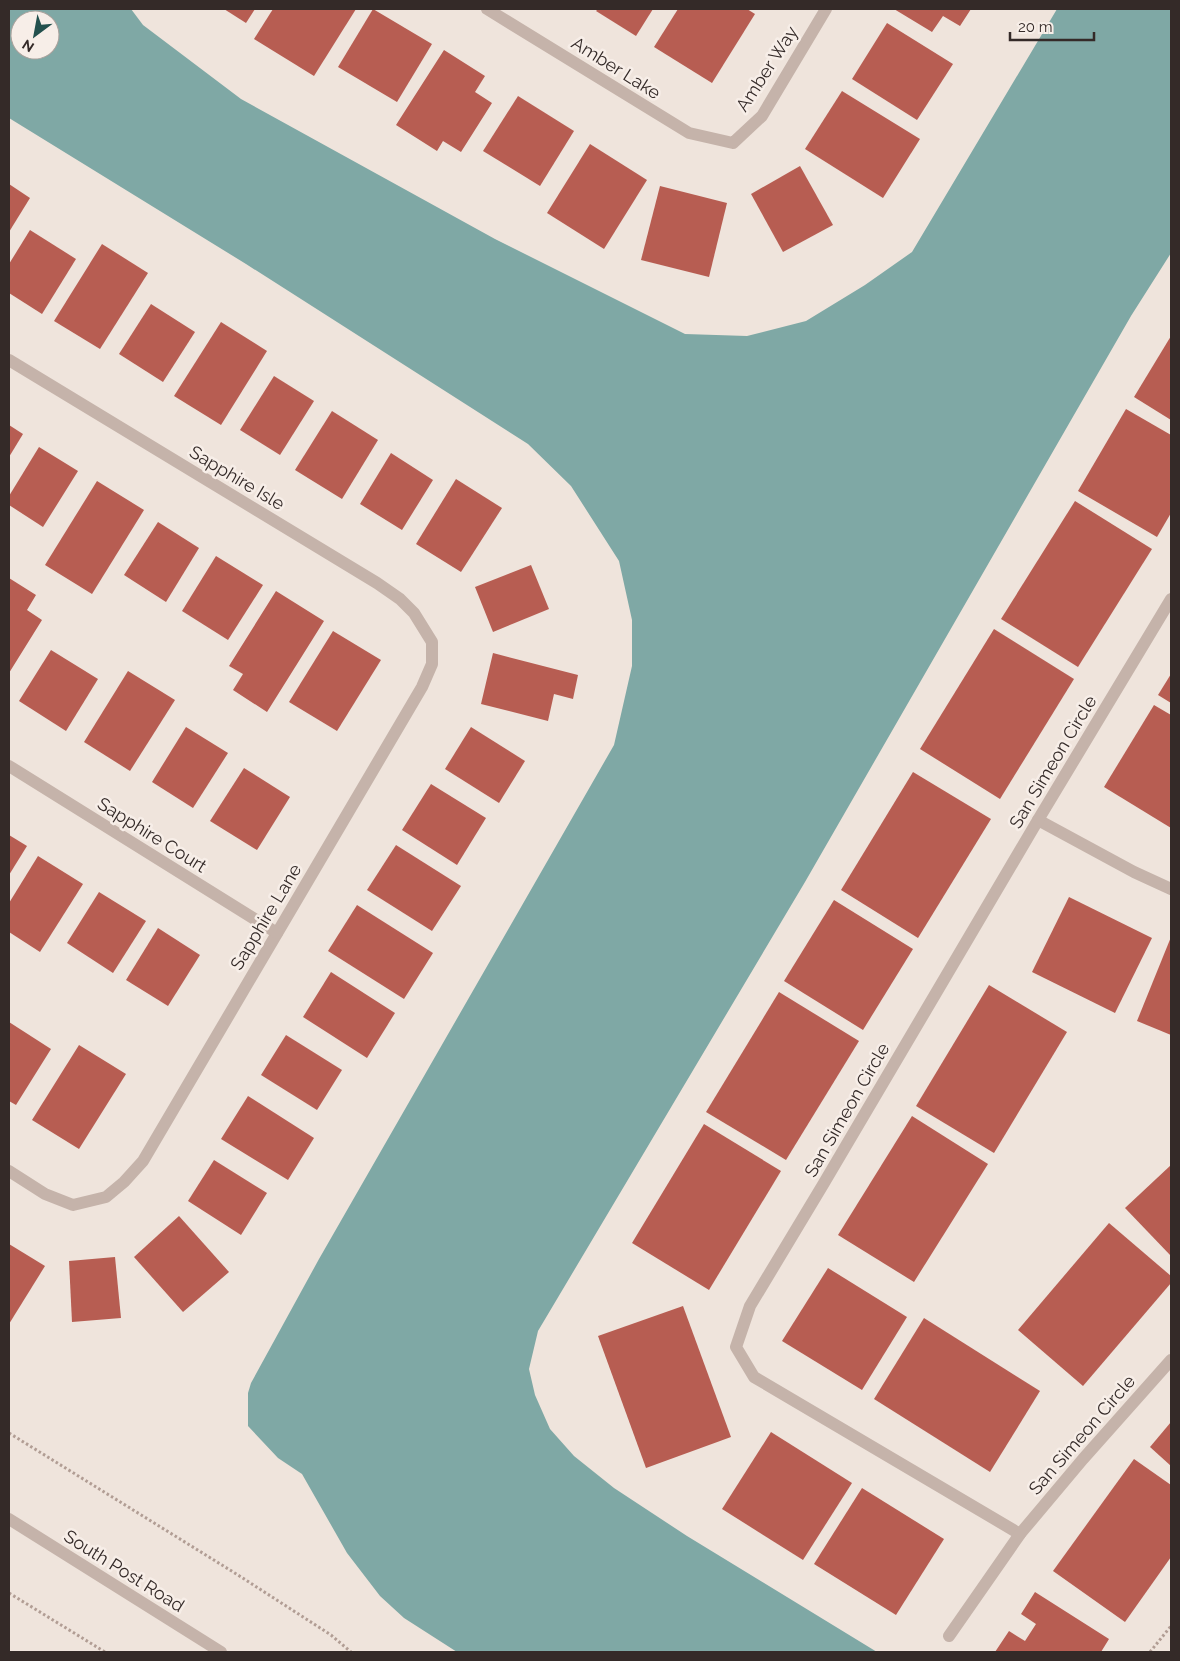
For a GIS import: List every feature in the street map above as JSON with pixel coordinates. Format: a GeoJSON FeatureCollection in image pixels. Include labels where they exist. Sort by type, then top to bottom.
{"type":"FeatureCollection","features":[{"type":"Feature","properties":{"kind":"street","name":"Amber Lake"},"geometry":{"type":"LineString","coordinates":[[487,9],[689,133],[733,143]]}},
{"type":"Feature","properties":{"kind":"street","name":"Amber Way"},"geometry":{"type":"LineString","coordinates":[[733,143],[762,116],[826,9]]}},
{"type":"Feature","properties":{"kind":"street","name":"Sapphire Isle"},"geometry":{"type":"LineString","coordinates":[[9,360],[377,583],[400,599],[414,614],[432,642]]}},
{"type":"Feature","properties":{"kind":"street","name":"San Simeon Circle"},"geometry":{"type":"LineString","coordinates":[[1020,1534],[754,1377],[736,1347],[750,1306],[1171,599]]}},
{"type":"Feature","properties":{"kind":"street","name":"Sapphire Lane"},"geometry":{"type":"LineString","coordinates":[[9,1171],[45,1194],[73,1205],[106,1197],[124,1182],[143,1161],[422,687],[432,664],[432,642]]}},
{"type":"Feature","properties":{"kind":"street","name":"Sapphire Court"},"geometry":{"type":"LineString","coordinates":[[9,766],[277,933]]}},
{"type":"Feature","properties":{"kind":"street"},"geometry":{"type":"LineString","coordinates":[[1038,820],[1134,872],[1171,889]]}},
{"type":"Feature","properties":{"kind":"street","name":"San Simeon Circle"},"geometry":{"type":"LineString","coordinates":[[949,1636],[1020,1534],[1083,1459],[1171,1360]]}},
{"type":"Feature","properties":{"kind":"street","name":"South Post Road"},"geometry":{"type":"LineString","coordinates":[[9,1520],[221,1652]]}},
{"type":"Feature","properties":{"kind":"path"},"geometry":{"type":"LineString","coordinates":[[9,1433],[238,1575],[330,1635],[351,1652]]}},
{"type":"Feature","properties":{"kind":"path"},"geometry":{"type":"LineString","coordinates":[[9,1593],[105,1652]]}},
{"type":"Feature","properties":{"kind":"path"},"geometry":{"type":"LineString","coordinates":[[1150,1652],[1171,1626]]}},
{"type":"Feature","properties":{"kind":"water"},"geometry":{"type":"Polygon","coordinates":[[[9,9],[131,9],[143,25],[241,99],[495,239],[685,334],[747,336],[806,321],[865,285],[912,252],[1057,9],[1171,9],[1171,253],[1131,316],[805,882],[538,1331],[529,1369],[535,1395],[550,1429],[574,1456],[614,1488],[687,1536],[877,1652],[457,1652],[404,1618],[380,1596],[347,1553],[302,1474],[278,1458],[248,1426],[248,1393],[251,1383],[319,1259],[614,745],[632,666],[632,620],[619,561],[571,486],[528,444],[246,264],[9,118],[9,9]]]}},
{"type":"Feature","properties":{"kind":"building"},"geometry":{"type":"Polygon","coordinates":[[[224,9],[255,9],[246,23],[224,9]]]}},
{"type":"Feature","properties":{"kind":"building"},"geometry":{"type":"Polygon","coordinates":[[[273,9],[356,9],[314,76],[254,39],[273,9]]]}},
{"type":"Feature","properties":{"kind":"building"},"geometry":{"type":"Polygon","coordinates":[[[373,9],[432,44],[397,102],[338,67],[373,9]]]}},
{"type":"Feature","properties":{"kind":"building"},"geometry":{"type":"Polygon","coordinates":[[[598,9],[653,9],[636,36],[596,11],[598,9]]]}},
{"type":"Feature","properties":{"kind":"building"},"geometry":{"type":"Polygon","coordinates":[[[678,9],[747,9],[755,14],[712,83],[654,47],[678,9]]]}},
{"type":"Feature","properties":{"kind":"building"},"geometry":{"type":"Polygon","coordinates":[[[894,9],[971,9],[960,26],[943,16],[932,32],[894,9]]]}},
{"type":"Feature","properties":{"kind":"building"},"geometry":{"type":"Polygon","coordinates":[[[887,23],[953,64],[917,120],[852,79],[887,23]]]}},
{"type":"Feature","properties":{"kind":"building"},"geometry":{"type":"Polygon","coordinates":[[[444,50],[485,76],[475,92],[492,103],[461,152],[443,141],[437,151],[396,125],[444,50]]]}},
{"type":"Feature","properties":{"kind":"building"},"geometry":{"type":"Polygon","coordinates":[[[842,91],[920,139],[883,198],[805,149],[842,91]]]}},
{"type":"Feature","properties":{"kind":"building"},"geometry":{"type":"Polygon","coordinates":[[[518,96],[574,131],[540,186],[483,151],[518,96]]]}},
{"type":"Feature","properties":{"kind":"building"},"geometry":{"type":"Polygon","coordinates":[[[590,144],[647,180],[604,249],[547,213],[590,144]]]}},
{"type":"Feature","properties":{"kind":"building"},"geometry":{"type":"Polygon","coordinates":[[[800,166],[833,225],[783,252],[751,194],[800,166]]]}},
{"type":"Feature","properties":{"kind":"building"},"geometry":{"type":"Polygon","coordinates":[[[9,184],[30,198],[9,232],[9,184]]]}},
{"type":"Feature","properties":{"kind":"building"},"geometry":{"type":"Polygon","coordinates":[[[660,186],[727,203],[709,277],[641,260],[660,186]]]}},
{"type":"Feature","properties":{"kind":"building"},"geometry":{"type":"Polygon","coordinates":[[[30,230],[76,259],[42,314],[9,293],[9,264],[30,230]]]}},
{"type":"Feature","properties":{"kind":"building"},"geometry":{"type":"Polygon","coordinates":[[[102,244],[148,273],[100,349],[54,321],[102,244]]]}},
{"type":"Feature","properties":{"kind":"building"},"geometry":{"type":"Polygon","coordinates":[[[151,304],[195,332],[163,382],[119,354],[151,304]]]}},
{"type":"Feature","properties":{"kind":"building"},"geometry":{"type":"Polygon","coordinates":[[[221,322],[267,351],[221,425],[174,396],[221,322]]]}},
{"type":"Feature","properties":{"kind":"building"},"geometry":{"type":"Polygon","coordinates":[[[1171,336],[1171,420],[1134,397],[1171,336]]]}},
{"type":"Feature","properties":{"kind":"building"},"geometry":{"type":"Polygon","coordinates":[[[274,376],[314,401],[280,455],[240,430],[274,376]]]}},
{"type":"Feature","properties":{"kind":"building"},"geometry":{"type":"Polygon","coordinates":[[[1126,409],[1171,435],[1171,513],[1157,537],[1078,491],[1126,409]]]}},
{"type":"Feature","properties":{"kind":"building"},"geometry":{"type":"Polygon","coordinates":[[[332,411],[378,440],[342,499],[295,470],[332,411]]]}},
{"type":"Feature","properties":{"kind":"building"},"geometry":{"type":"Polygon","coordinates":[[[9,425],[23,434],[9,457],[9,425]]]}},
{"type":"Feature","properties":{"kind":"building"},"geometry":{"type":"Polygon","coordinates":[[[39,447],[78,471],[43,527],[9,505],[9,496],[39,447]]]}},
{"type":"Feature","properties":{"kind":"building"},"geometry":{"type":"Polygon","coordinates":[[[391,453],[433,480],[402,530],[360,504],[391,453]]]}},
{"type":"Feature","properties":{"kind":"building"},"geometry":{"type":"Polygon","coordinates":[[[456,479],[502,508],[461,572],[416,544],[456,479]]]}},
{"type":"Feature","properties":{"kind":"building"},"geometry":{"type":"Polygon","coordinates":[[[97,481],[144,510],[92,594],[45,565],[97,481]]]}},
{"type":"Feature","properties":{"kind":"building"},"geometry":{"type":"Polygon","coordinates":[[[1075,501],[1152,549],[1078,667],[1001,619],[1075,501]]]}},
{"type":"Feature","properties":{"kind":"building"},"geometry":{"type":"Polygon","coordinates":[[[158,522],[199,548],[166,602],[124,575],[158,522]]]}},
{"type":"Feature","properties":{"kind":"building"},"geometry":{"type":"Polygon","coordinates":[[[216,556],[263,585],[228,640],[182,611],[216,556]]]}},
{"type":"Feature","properties":{"kind":"building"},"geometry":{"type":"Polygon","coordinates":[[[531,565],[549,609],[493,632],[475,587],[531,565]]]}},
{"type":"Feature","properties":{"kind":"building"},"geometry":{"type":"Polygon","coordinates":[[[9,578],[36,595],[27,610],[42,620],[9,673],[9,578]]]}},
{"type":"Feature","properties":{"kind":"building"},"geometry":{"type":"Polygon","coordinates":[[[276,591],[324,621],[267,712],[233,690],[243,674],[229,666],[276,591]]]}},
{"type":"Feature","properties":{"kind":"building"},"geometry":{"type":"Polygon","coordinates":[[[994,629],[1074,679],[1000,799],[920,749],[994,629]]]}},
{"type":"Feature","properties":{"kind":"building"},"geometry":{"type":"Polygon","coordinates":[[[333,631],[381,660],[337,731],[289,702],[333,631]]]}},
{"type":"Feature","properties":{"kind":"building"},"geometry":{"type":"Polygon","coordinates":[[[51,650],[98,679],[66,731],[19,701],[51,650]]]}},
{"type":"Feature","properties":{"kind":"building"},"geometry":{"type":"Polygon","coordinates":[[[493,653],[578,675],[573,699],[554,694],[548,721],[481,704],[493,653]]]}},
{"type":"Feature","properties":{"kind":"building"},"geometry":{"type":"Polygon","coordinates":[[[128,671],[175,700],[130,771],[84,742],[128,671]]]}},
{"type":"Feature","properties":{"kind":"building"},"geometry":{"type":"Polygon","coordinates":[[[1171,674],[1171,703],[1158,695],[1171,674]]]}},
{"type":"Feature","properties":{"kind":"building"},"geometry":{"type":"Polygon","coordinates":[[[1154,705],[1171,715],[1171,828],[1104,787],[1154,705]]]}},
{"type":"Feature","properties":{"kind":"building"},"geometry":{"type":"Polygon","coordinates":[[[186,727],[228,753],[193,808],[152,782],[186,727]]]}},
{"type":"Feature","properties":{"kind":"building"},"geometry":{"type":"Polygon","coordinates":[[[471,727],[525,761],[499,803],[445,769],[471,727]]]}},
{"type":"Feature","properties":{"kind":"building"},"geometry":{"type":"Polygon","coordinates":[[[244,768],[290,797],[257,850],[210,821],[244,768]]]}},
{"type":"Feature","properties":{"kind":"building"},"geometry":{"type":"Polygon","coordinates":[[[913,772],[991,819],[918,938],[841,890],[913,772]]]}},
{"type":"Feature","properties":{"kind":"building"},"geometry":{"type":"Polygon","coordinates":[[[431,784],[486,818],[457,865],[402,830],[431,784]]]}},
{"type":"Feature","properties":{"kind":"building"},"geometry":{"type":"Polygon","coordinates":[[[9,835],[27,846],[9,875],[9,835]]]}},
{"type":"Feature","properties":{"kind":"building"},"geometry":{"type":"Polygon","coordinates":[[[396,845],[461,886],[432,931],[367,890],[396,845]]]}},
{"type":"Feature","properties":{"kind":"building"},"geometry":{"type":"Polygon","coordinates":[[[38,856],[83,884],[40,952],[9,932],[9,903],[38,856]]]}},
{"type":"Feature","properties":{"kind":"building"},"geometry":{"type":"Polygon","coordinates":[[[99,892],[146,921],[113,973],[67,943],[99,892]]]}},
{"type":"Feature","properties":{"kind":"building"},"geometry":{"type":"Polygon","coordinates":[[[1069,897],[1152,938],[1115,1013],[1032,972],[1069,897]]]}},
{"type":"Feature","properties":{"kind":"building"},"geometry":{"type":"Polygon","coordinates":[[[834,900],[913,949],[863,1030],[784,981],[834,900]]]}},
{"type":"Feature","properties":{"kind":"building"},"geometry":{"type":"Polygon","coordinates":[[[357,905],[433,953],[404,999],[328,951],[357,905]]]}},
{"type":"Feature","properties":{"kind":"building"},"geometry":{"type":"Polygon","coordinates":[[[158,928],[200,955],[168,1006],[126,980],[158,928]]]}},
{"type":"Feature","properties":{"kind":"building"},"geometry":{"type":"Polygon","coordinates":[[[1171,937],[1171,1035],[1137,1021],[1171,937]]]}},
{"type":"Feature","properties":{"kind":"building"},"geometry":{"type":"Polygon","coordinates":[[[331,972],[395,1013],[367,1058],[303,1017],[331,972]]]}},
{"type":"Feature","properties":{"kind":"building"},"geometry":{"type":"Polygon","coordinates":[[[989,985],[1067,1032],[994,1153],[916,1106],[989,985]]]}},
{"type":"Feature","properties":{"kind":"building"},"geometry":{"type":"Polygon","coordinates":[[[779,992],[859,1041],[786,1160],[706,1112],[779,992]]]}},
{"type":"Feature","properties":{"kind":"building"},"geometry":{"type":"Polygon","coordinates":[[[9,1022],[51,1049],[16,1105],[9,1101],[9,1022]]]}},
{"type":"Feature","properties":{"kind":"building"},"geometry":{"type":"Polygon","coordinates":[[[286,1035],[342,1070],[317,1110],[261,1075],[286,1035]]]}},
{"type":"Feature","properties":{"kind":"building"},"geometry":{"type":"Polygon","coordinates":[[[79,1045],[126,1074],[79,1149],[32,1120],[79,1045]]]}},
{"type":"Feature","properties":{"kind":"building"},"geometry":{"type":"Polygon","coordinates":[[[248,1096],[314,1138],[288,1180],[221,1139],[248,1096]]]}},
{"type":"Feature","properties":{"kind":"building"},"geometry":{"type":"Polygon","coordinates":[[[912,1116],[988,1164],[914,1282],[838,1235],[912,1116]]]}},
{"type":"Feature","properties":{"kind":"building"},"geometry":{"type":"Polygon","coordinates":[[[704,1124],[781,1171],[709,1290],[632,1243],[704,1124]]]}},
{"type":"Feature","properties":{"kind":"building"},"geometry":{"type":"Polygon","coordinates":[[[214,1160],[267,1193],[241,1235],[188,1201],[214,1160]]]}},
{"type":"Feature","properties":{"kind":"building"},"geometry":{"type":"Polygon","coordinates":[[[1171,1165],[1171,1256],[1125,1208],[1171,1165]]]}},
{"type":"Feature","properties":{"kind":"building"},"geometry":{"type":"Polygon","coordinates":[[[179,1216],[229,1272],[183,1312],[134,1257],[179,1216]]]}},
{"type":"Feature","properties":{"kind":"building"},"geometry":{"type":"Polygon","coordinates":[[[1109,1223],[1171,1276],[1171,1283],[1083,1386],[1018,1330],[1109,1223]]]}},
{"type":"Feature","properties":{"kind":"building"},"geometry":{"type":"Polygon","coordinates":[[[9,1244],[45,1266],[9,1324],[9,1244]]]}},
{"type":"Feature","properties":{"kind":"building"},"geometry":{"type":"Polygon","coordinates":[[[115,1257],[121,1318],[72,1322],[69,1261],[115,1257]]]}},
{"type":"Feature","properties":{"kind":"building"},"geometry":{"type":"Polygon","coordinates":[[[828,1268],[907,1317],[862,1390],[782,1341],[828,1268]]]}},
{"type":"Feature","properties":{"kind":"building"},"geometry":{"type":"Polygon","coordinates":[[[683,1306],[731,1437],[646,1468],[598,1336],[683,1306]]]}},
{"type":"Feature","properties":{"kind":"building"},"geometry":{"type":"Polygon","coordinates":[[[924,1318],[1040,1391],[990,1472],[874,1399],[924,1318]]]}},
{"type":"Feature","properties":{"kind":"building"},"geometry":{"type":"Polygon","coordinates":[[[1171,1422],[1171,1466],[1150,1447],[1171,1422]]]}},
{"type":"Feature","properties":{"kind":"building"},"geometry":{"type":"Polygon","coordinates":[[[771,1432],[852,1483],[803,1560],[722,1509],[771,1432]]]}},
{"type":"Feature","properties":{"kind":"building"},"geometry":{"type":"Polygon","coordinates":[[[1134,1459],[1171,1485],[1171,1557],[1125,1622],[1053,1571],[1134,1459]]]}},
{"type":"Feature","properties":{"kind":"building"},"geometry":{"type":"Polygon","coordinates":[[[862,1488],[944,1539],[896,1615],[814,1564],[862,1488]]]}},
{"type":"Feature","properties":{"kind":"building"},"geometry":{"type":"Polygon","coordinates":[[[1035,1592],[1109,1639],[1101,1652],[995,1652],[1009,1631],[1025,1641],[1036,1624],[1021,1614],[1035,1592]]]}}]}
